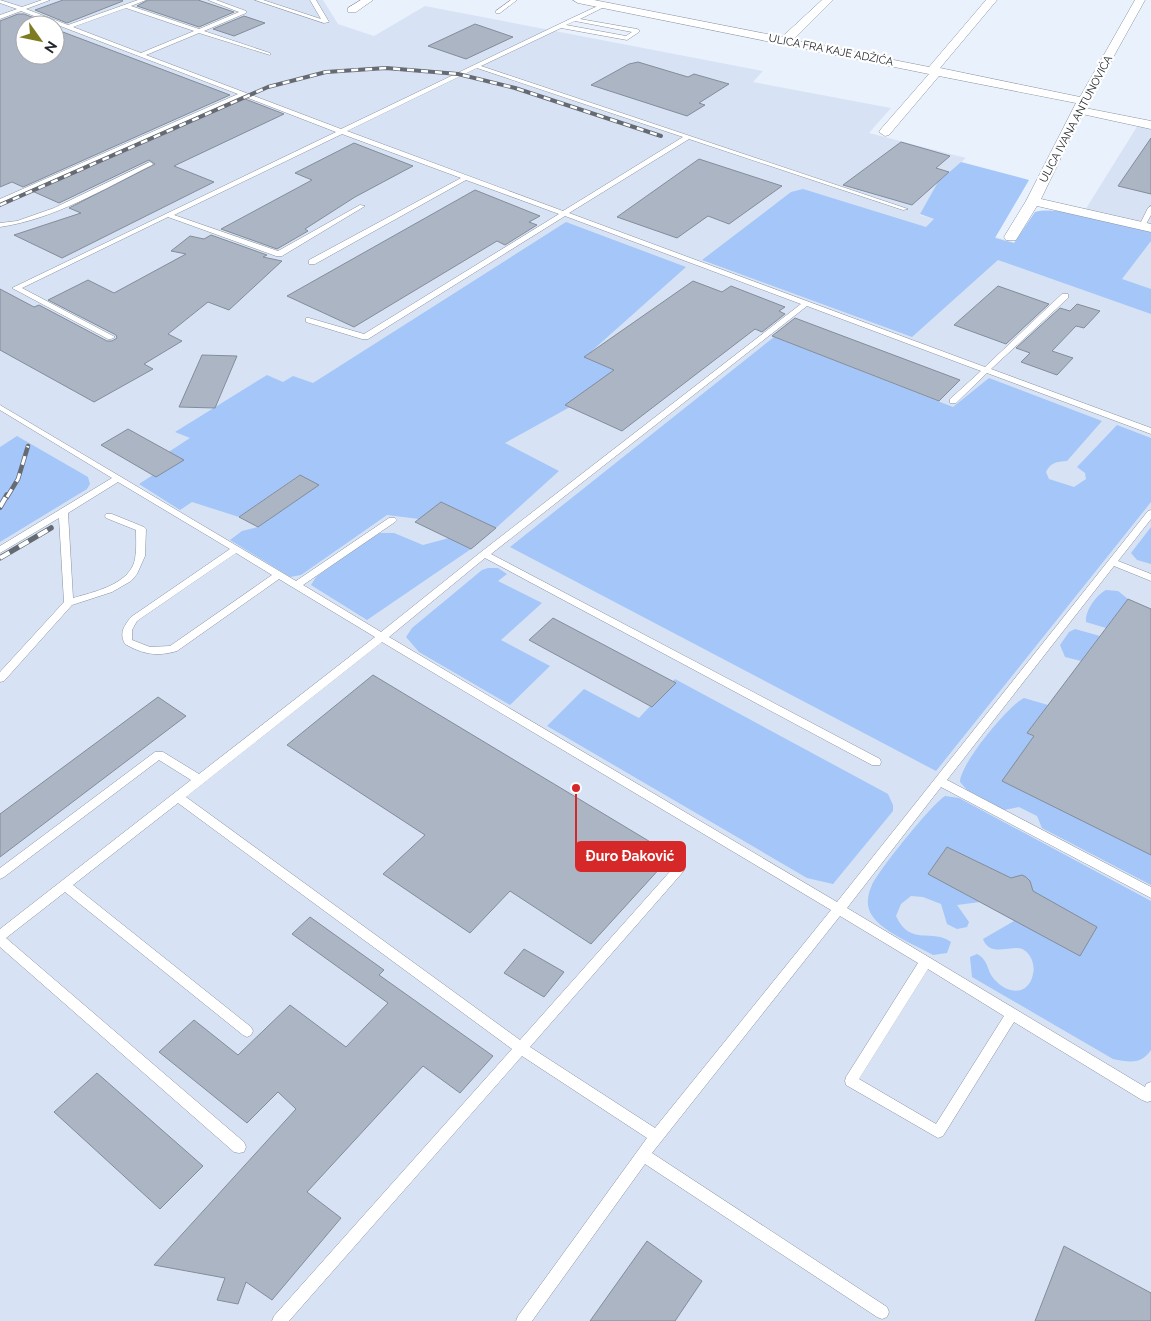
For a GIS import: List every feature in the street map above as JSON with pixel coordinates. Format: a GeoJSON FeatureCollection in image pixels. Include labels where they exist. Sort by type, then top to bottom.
{"type":"FeatureCollection","features":[{"type":"Feature","properties":{"kind":"street"},"geometry":{"type":"LineString","coordinates":[[352,10],[368,0]]}},
{"type":"Feature","properties":{"kind":"street","name":"ULICA FRA KAJE ADŽIĆA"},"geometry":{"type":"LineString","coordinates":[[578,0],[934,71],[1081,106],[1151,125]]}},
{"type":"Feature","properties":{"kind":"street"},"geometry":{"type":"LineString","coordinates":[[785,41],[828,0]]}},
{"type":"Feature","properties":{"kind":"street"},"geometry":{"type":"LineString","coordinates":[[885,132],[992,0]]}},
{"type":"Feature","properties":{"kind":"street","name":"ULICA IVANA ANTUNOVIĆA"},"geometry":{"type":"LineString","coordinates":[[1011,237],[1033,201],[1081,106],[1140,0]]}},
{"type":"Feature","properties":{"kind":"street"},"geometry":{"type":"LineString","coordinates":[[650,14],[662,4]]}},
{"type":"Feature","properties":{"kind":"street"},"geometry":{"type":"LineString","coordinates":[[1033,201],[1147,227]]}},
{"type":"Feature","properties":{"kind":"lane"},"geometry":{"type":"LineString","coordinates":[[0,17],[47,0]]}},
{"type":"Feature","properties":{"kind":"lane"},"geometry":{"type":"LineString","coordinates":[[68,27],[143,0]]}},
{"type":"Feature","properties":{"kind":"lane"},"geometry":{"type":"LineString","coordinates":[[140,55],[244,12],[210,0]]}},
{"type":"Feature","properties":{"kind":"lane"},"geometry":{"type":"LineString","coordinates":[[258,0],[326,22],[313,0]]}},
{"type":"Feature","properties":{"kind":"lane"},"geometry":{"type":"LineString","coordinates":[[274,5],[287,0]]}},
{"type":"Feature","properties":{"kind":"lane"},"geometry":{"type":"LineString","coordinates":[[498,12],[514,0]]}},
{"type":"Feature","properties":{"kind":"lane"},"geometry":{"type":"LineString","coordinates":[[0,1],[465,178],[1151,431]]}},
{"type":"Feature","properties":{"kind":"lane"},"geometry":{"type":"LineString","coordinates":[[111,337],[16,288],[604,5]]}},
{"type":"Feature","properties":{"kind":"lane"},"geometry":{"type":"LineString","coordinates":[[126,6],[268,54]]}},
{"type":"Feature","properties":{"kind":"lane"},"geometry":{"type":"LineString","coordinates":[[560,26],[627,38],[637,31],[574,19]]}},
{"type":"Feature","properties":{"kind":"lane"},"geometry":{"type":"LineString","coordinates":[[475,66],[905,209]]}},
{"type":"Feature","properties":{"kind":"lane"},"geometry":{"type":"LineString","coordinates":[[0,201],[243,94]]}},
{"type":"Feature","properties":{"kind":"lane"},"geometry":{"type":"LineString","coordinates":[[309,320],[366,337],[688,137]]}},
{"type":"Feature","properties":{"kind":"lane"},"geometry":{"type":"LineString","coordinates":[[0,225],[24,221],[55,209],[150,164]]}},
{"type":"Feature","properties":{"kind":"lane"},"geometry":{"type":"LineString","coordinates":[[312,262],[465,178]]}},
{"type":"Feature","properties":{"kind":"lane"},"geometry":{"type":"LineString","coordinates":[[168,216],[279,254],[362,206]]}},
{"type":"Feature","properties":{"kind":"lane"},"geometry":{"type":"LineString","coordinates":[[1147,227],[1151,208]]}},
{"type":"Feature","properties":{"kind":"lane"},"geometry":{"type":"LineString","coordinates":[[953,401],[1066,296]]}},
{"type":"Feature","properties":{"kind":"lane"},"geometry":{"type":"LineString","coordinates":[[240,1147],[0,938],[382,637],[484,554],[805,304]]}},
{"type":"Feature","properties":{"kind":"lane"},"geometry":{"type":"LineString","coordinates":[[0,407],[117,479],[1012,1014],[1150,1094]]}},
{"type":"Feature","properties":{"kind":"lane"},"geometry":{"type":"LineString","coordinates":[[0,550],[117,479]]}},
{"type":"Feature","properties":{"kind":"lane"},"geometry":{"type":"LineString","coordinates":[[64,511],[69,603]]}},
{"type":"Feature","properties":{"kind":"lane"},"geometry":{"type":"LineString","coordinates":[[522,1321],[656,1136],[839,909],[1151,513]]}},
{"type":"Feature","properties":{"kind":"lane"},"geometry":{"type":"LineString","coordinates":[[0,678],[69,603],[128,580],[138,565],[141,529],[109,516]]}},
{"type":"Feature","properties":{"kind":"lane"},"geometry":{"type":"LineString","coordinates":[[296,586],[392,520]]}},
{"type":"Feature","properties":{"kind":"lane"},"geometry":{"type":"LineString","coordinates":[[236,550],[134,619],[127,628],[128,642],[141,650],[155,653],[173,649],[278,575]]}},
{"type":"Feature","properties":{"kind":"lane"},"geometry":{"type":"LineString","coordinates":[[484,554],[876,762]]}},
{"type":"Feature","properties":{"kind":"lane"},"geometry":{"type":"LineString","coordinates":[[1112,562],[1151,578]]}},
{"type":"Feature","properties":{"kind":"lane"},"geometry":{"type":"LineString","coordinates":[[0,874],[159,755],[199,780]]}},
{"type":"Feature","properties":{"kind":"lane"},"geometry":{"type":"LineString","coordinates":[[940,781],[1151,892]]}},
{"type":"Feature","properties":{"kind":"lane"},"geometry":{"type":"LineString","coordinates":[[178,797],[521,1048],[656,1136]]}},
{"type":"Feature","properties":{"kind":"lane"},"geometry":{"type":"LineString","coordinates":[[279,1321],[678,870]]}},
{"type":"Feature","properties":{"kind":"lane"},"geometry":{"type":"LineString","coordinates":[[65,885],[247,1031]]}},
{"type":"Feature","properties":{"kind":"lane"},"geometry":{"type":"LineString","coordinates":[[926,962],[851,1081],[938,1132],[1012,1014]]}},
{"type":"Feature","properties":{"kind":"lane"},"geometry":{"type":"LineString","coordinates":[[643,1155],[882,1312]]}},
{"type":"Feature","properties":{"kind":"shaded area"},"geometry":{"type":"Polygon","coordinates":[[[0,0],[323,0],[338,24],[374,36],[425,6],[763,71],[753,82],[891,108],[869,133],[966,158],[938,182],[920,215],[1057,255],[1138,125],[1151,127],[1151,1321],[0,1321],[0,0]]]}},
{"type":"Feature","properties":{"kind":"shaded area"},"geometry":{"type":"Polygon","coordinates":[[[961,162],[1029,180],[995,238],[1014,243],[1035,212],[1046,211],[1060,211],[1092,217],[1151,232],[1151,241],[1122,279],[1151,289],[1151,314],[998,260],[912,337],[702,260],[791,192],[803,189],[926,227],[934,219],[920,214],[938,182],[961,162]]]}},
{"type":"Feature","properties":{"kind":"shaded area"},"geometry":{"type":"Polygon","coordinates":[[[566,222],[686,267],[585,357],[614,370],[570,407],[505,443],[559,471],[496,528],[441,502],[419,519],[387,515],[301,575],[290,577],[230,540],[242,531],[258,527],[318,485],[299,475],[239,517],[192,502],[180,510],[139,484],[179,458],[167,453],[190,438],[175,432],[267,375],[283,382],[293,376],[313,383],[566,222]]]}},
{"type":"Feature","properties":{"kind":"shaded area"},"geometry":{"type":"Polygon","coordinates":[[[774,337],[953,407],[989,378],[1102,421],[1067,461],[1054,463],[1046,472],[1049,479],[1074,487],[1086,479],[1085,473],[1077,467],[1117,425],[1151,438],[1151,502],[936,771],[510,547],[774,337]]]}},
{"type":"Feature","properties":{"kind":"shaded area"},"geometry":{"type":"Polygon","coordinates":[[[17,436],[88,477],[90,484],[87,489],[0,542],[0,447],[17,436]]]}},
{"type":"Feature","properties":{"kind":"shaded area"},"geometry":{"type":"Polygon","coordinates":[[[1151,527],[1151,564],[1137,560],[1131,553],[1151,527]]]}},
{"type":"Feature","properties":{"kind":"shaded area"},"geometry":{"type":"Polygon","coordinates":[[[380,533],[394,533],[423,545],[449,538],[471,549],[367,620],[311,585],[316,577],[371,537],[380,533]]]}},
{"type":"Feature","properties":{"kind":"shaded area"},"geometry":{"type":"Polygon","coordinates":[[[498,568],[507,574],[498,581],[542,603],[501,640],[550,666],[510,705],[419,652],[406,637],[412,628],[482,570],[498,568]]]}},
{"type":"Feature","properties":{"kind":"shaded area"},"geometry":{"type":"Polygon","coordinates":[[[1106,590],[1118,591],[1128,599],[1106,628],[1086,622],[1086,618],[1092,604],[1106,590]]]}},
{"type":"Feature","properties":{"kind":"shaded area"},"geometry":{"type":"Polygon","coordinates":[[[1075,629],[1100,636],[1081,661],[1065,657],[1060,645],[1069,632],[1075,629]]]}},
{"type":"Feature","properties":{"kind":"shaded area"},"geometry":{"type":"Polygon","coordinates":[[[675,679],[888,794],[893,805],[893,811],[833,884],[807,878],[547,726],[584,689],[639,718],[675,679]]]}},
{"type":"Feature","properties":{"kind":"shaded area"},"geometry":{"type":"Polygon","coordinates":[[[1024,698],[1048,705],[1027,733],[1151,794],[1151,885],[1042,828],[1037,816],[1019,807],[1004,810],[967,790],[960,782],[968,762],[986,736],[1007,712],[1024,698]]]}},
{"type":"Feature","properties":{"kind":"shaded area"},"geometry":{"type":"Polygon","coordinates":[[[945,796],[959,798],[1151,901],[1151,1050],[1147,1055],[1134,1061],[1113,1059],[972,977],[970,957],[977,954],[986,963],[993,978],[1007,989],[1018,991],[1023,989],[1031,981],[1034,970],[1031,957],[1025,951],[1017,948],[997,950],[986,944],[983,939],[1014,921],[980,902],[957,905],[969,922],[967,927],[957,929],[947,924],[941,904],[923,897],[911,896],[901,904],[896,916],[902,925],[908,931],[915,934],[937,936],[951,942],[947,953],[933,955],[889,931],[874,919],[868,902],[872,885],[906,838],[945,796]]]}},
{"type":"Feature","properties":{"kind":"building"},"geometry":{"type":"Polygon","coordinates":[[[63,0],[123,1],[67,23],[65,22],[65,15],[47,15],[35,10],[63,0]]]}},
{"type":"Feature","properties":{"kind":"building"},"geometry":{"type":"Polygon","coordinates":[[[148,0],[198,0],[234,12],[199,27],[137,6],[148,0]]]}},
{"type":"Feature","properties":{"kind":"building"},"geometry":{"type":"Polygon","coordinates":[[[15,15],[15,65],[65,65],[65,33],[230,95],[23,187],[12,182],[0,187],[0,21],[15,15]]]}},
{"type":"Feature","properties":{"kind":"building"},"geometry":{"type":"Polygon","coordinates":[[[244,16],[265,23],[234,36],[213,29],[244,16]]]}},
{"type":"Feature","properties":{"kind":"building"},"geometry":{"type":"Polygon","coordinates":[[[475,24],[513,37],[466,59],[428,46],[475,24]]]}},
{"type":"Feature","properties":{"kind":"building"},"geometry":{"type":"Polygon","coordinates":[[[638,62],[688,77],[694,74],[729,84],[699,103],[705,105],[687,116],[591,85],[629,64],[638,62]]]}},
{"type":"Feature","properties":{"kind":"building"},"geometry":{"type":"Polygon","coordinates":[[[240,99],[245,99],[284,114],[174,166],[214,182],[62,258],[14,235],[81,213],[69,208],[155,164],[149,160],[59,203],[32,191],[240,99]]]}},
{"type":"Feature","properties":{"kind":"building"},"geometry":{"type":"Polygon","coordinates":[[[1151,138],[1151,194],[1118,186],[1151,138]]]}},
{"type":"Feature","properties":{"kind":"building"},"geometry":{"type":"Polygon","coordinates":[[[901,142],[950,156],[936,168],[949,172],[912,205],[843,185],[901,142]]]}},
{"type":"Feature","properties":{"kind":"building"},"geometry":{"type":"Polygon","coordinates":[[[354,143],[413,166],[355,197],[305,229],[308,231],[277,249],[221,229],[312,180],[295,173],[354,143]]]}},
{"type":"Feature","properties":{"kind":"building"},"geometry":{"type":"Polygon","coordinates":[[[699,159],[782,186],[729,224],[708,216],[677,238],[617,217],[699,159]]]}},
{"type":"Feature","properties":{"kind":"building"},"geometry":{"type":"Polygon","coordinates":[[[475,190],[540,216],[529,222],[537,225],[505,245],[497,241],[354,327],[287,296],[475,190]]]}},
{"type":"Feature","properties":{"kind":"building"},"geometry":{"type":"Polygon","coordinates":[[[211,235],[267,255],[263,257],[282,261],[229,310],[208,302],[168,334],[182,341],[144,364],[153,369],[94,402],[0,350],[0,289],[34,307],[39,305],[107,341],[112,341],[117,338],[116,335],[48,300],[88,280],[114,293],[186,254],[171,251],[190,236],[204,239],[211,235]]]}},
{"type":"Feature","properties":{"kind":"building"},"geometry":{"type":"Polygon","coordinates":[[[693,281],[722,292],[731,286],[785,307],[779,311],[785,314],[762,332],[755,329],[622,431],[565,405],[614,370],[584,357],[693,281]]]}},
{"type":"Feature","properties":{"kind":"building"},"geometry":{"type":"Polygon","coordinates":[[[998,286],[1049,304],[1006,344],[954,325],[998,286]]]}},
{"type":"Feature","properties":{"kind":"building"},"geometry":{"type":"Polygon","coordinates":[[[1077,304],[1100,311],[1084,328],[1076,326],[1052,351],[1073,358],[1057,375],[1021,362],[1030,353],[1016,348],[1060,308],[1070,311],[1077,304]]]}},
{"type":"Feature","properties":{"kind":"building"},"geometry":{"type":"Polygon","coordinates":[[[795,318],[960,380],[939,401],[772,336],[795,318]]]}},
{"type":"Feature","properties":{"kind":"building"},"geometry":{"type":"Polygon","coordinates":[[[202,355],[237,356],[215,408],[179,407],[202,355]]]}},
{"type":"Feature","properties":{"kind":"building"},"geometry":{"type":"Polygon","coordinates":[[[128,429],[184,460],[156,477],[101,445],[128,429]]]}},
{"type":"Feature","properties":{"kind":"building"},"geometry":{"type":"Polygon","coordinates":[[[300,475],[319,485],[258,527],[239,517],[300,475]]]}},
{"type":"Feature","properties":{"kind":"building"},"geometry":{"type":"Polygon","coordinates":[[[441,502],[496,528],[471,549],[415,522],[441,502]]]}},
{"type":"Feature","properties":{"kind":"building"},"geometry":{"type":"Polygon","coordinates":[[[1128,599],[1151,609],[1151,855],[1002,781],[1034,736],[1027,733],[1128,599]]]}},
{"type":"Feature","properties":{"kind":"building"},"geometry":{"type":"Polygon","coordinates":[[[553,618],[676,683],[652,707],[529,640],[553,618]]]}},
{"type":"Feature","properties":{"kind":"building"},"geometry":{"type":"Polygon","coordinates":[[[373,675],[672,855],[591,944],[510,891],[470,933],[383,874],[425,835],[287,745],[373,675]]]}},
{"type":"Feature","properties":{"kind":"building"},"geometry":{"type":"Polygon","coordinates":[[[158,697],[186,716],[0,857],[0,814],[158,697]]]}},
{"type":"Feature","properties":{"kind":"building"},"geometry":{"type":"Polygon","coordinates":[[[947,847],[1011,878],[1022,875],[1026,877],[1030,881],[1033,891],[1097,927],[1080,956],[928,874],[947,847]]]}},
{"type":"Feature","properties":{"kind":"building"},"geometry":{"type":"Polygon","coordinates":[[[310,917],[384,970],[379,975],[493,1056],[460,1093],[423,1066],[307,1192],[341,1218],[272,1300],[246,1282],[238,1304],[217,1300],[225,1278],[154,1265],[296,1109],[278,1092],[247,1123],[159,1052],[194,1020],[238,1055],[290,1005],[346,1047],[388,1003],[292,934],[310,917]]]}},
{"type":"Feature","properties":{"kind":"building"},"geometry":{"type":"Polygon","coordinates":[[[524,949],[564,972],[544,997],[504,973],[524,949]]]}},
{"type":"Feature","properties":{"kind":"building"},"geometry":{"type":"Polygon","coordinates":[[[97,1073],[203,1166],[160,1209],[54,1112],[97,1073]]]}},
{"type":"Feature","properties":{"kind":"building"},"geometry":{"type":"Polygon","coordinates":[[[647,1241],[702,1281],[675,1321],[590,1321],[647,1241]]]}},
{"type":"Feature","properties":{"kind":"building"},"geometry":{"type":"Polygon","coordinates":[[[1064,1246],[1151,1293],[1151,1321],[1035,1321],[1064,1246]]]}},
{"type":"Feature","properties":{"kind":"railway"},"geometry":{"type":"LineString","coordinates":[[0,205],[268,87],[326,72],[386,68],[458,74],[515,88],[661,136]]}},
{"type":"Feature","properties":{"kind":"railway"},"geometry":{"type":"LineString","coordinates":[[7,497],[18,479],[28,446]]}},
{"type":"Feature","properties":{"kind":"railway"},"geometry":{"type":"LineString","coordinates":[[0,507],[7,495]]}},
{"type":"Feature","properties":{"kind":"railway"},"geometry":{"type":"LineString","coordinates":[[0,558],[51,528]]}},
{"type":"Feature","properties":{"kind":"place","name":"Đuro Đaković"},"geometry":{"type":"Point","coordinates":[576,788]}}]}
